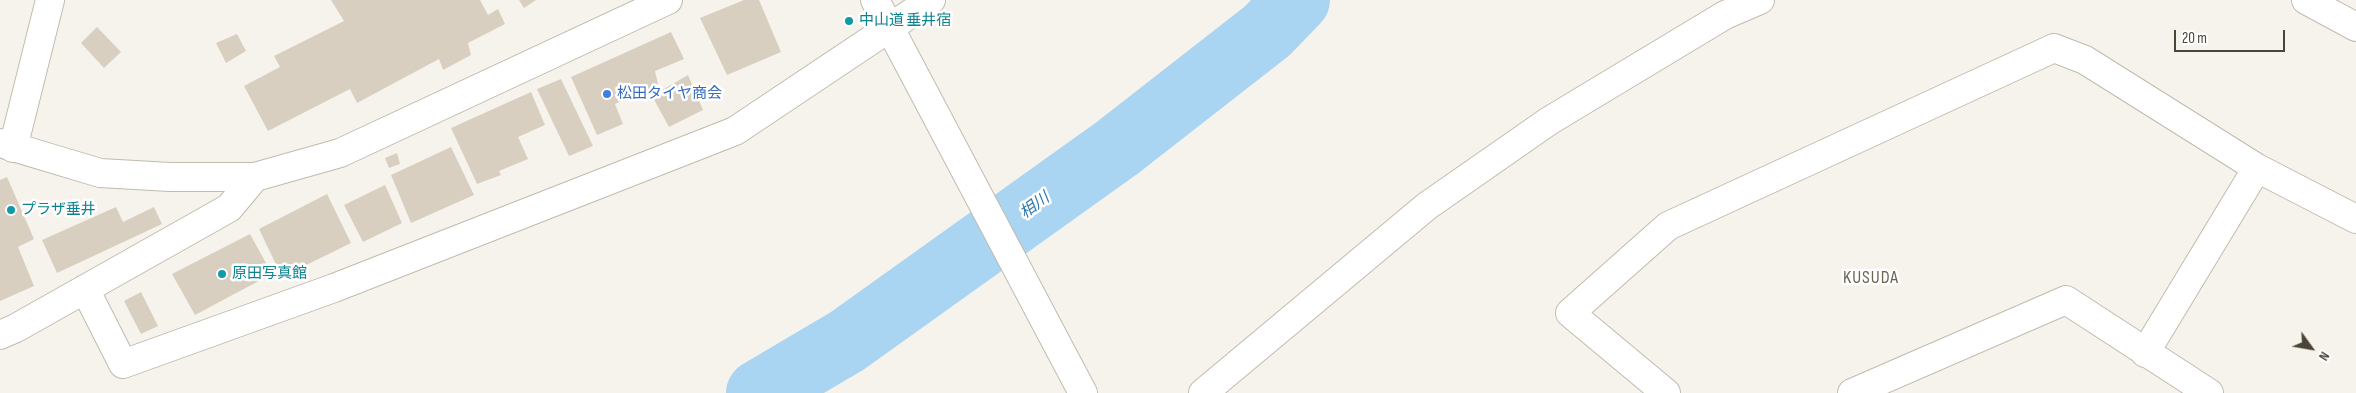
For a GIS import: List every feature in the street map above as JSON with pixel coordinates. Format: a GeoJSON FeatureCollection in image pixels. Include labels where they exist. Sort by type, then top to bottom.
{"type":"FeatureCollection","features":[{"type":"Feature","properties":{"kind":"street"},"geometry":{"type":"LineString","coordinates":[[50,0],[7,145],[100,174],[255,178],[340,153],[668,0]]}},
{"type":"Feature","properties":{"kind":"street"},"geometry":{"type":"LineString","coordinates":[[875,0],[1083,393]]}},
{"type":"Feature","properties":{"kind":"street"},"geometry":{"type":"LineString","coordinates":[[85,289],[123,364],[334,288],[735,131],[894,39],[931,0]]}},
{"type":"Feature","properties":{"kind":"street"},"geometry":{"type":"LineString","coordinates":[[1203,393],[1435,200],[1549,120],[1725,15],[1760,0]]}},
{"type":"Feature","properties":{"kind":"street"},"geometry":{"type":"LineString","coordinates":[[2306,0],[2356,27]]}},
{"type":"Feature","properties":{"kind":"street"},"geometry":{"type":"LineString","coordinates":[[1666,393],[1570,313],[1668,226],[2054,48],[2085,60],[2257,168],[2356,219]]}},
{"type":"Feature","properties":{"kind":"street"},"geometry":{"type":"LineString","coordinates":[[2145,353],[2257,168]]}},
{"type":"Feature","properties":{"kind":"street"},"geometry":{"type":"LineString","coordinates":[[0,335],[229,208],[255,178]]}},
{"type":"Feature","properties":{"kind":"street"},"geometry":{"type":"LineString","coordinates":[[1869,390],[2066,300],[2209,393]]}},
{"type":"Feature","properties":{"kind":"building"},"geometry":{"type":"Polygon","coordinates":[[[331,0],[480,0],[488,15],[498,9],[505,24],[468,43],[471,55],[443,70],[439,59],[357,103],[350,89],[268,131],[244,86],[280,67],[274,56],[344,21],[331,0]]]}},
{"type":"Feature","properties":{"kind":"building"},"geometry":{"type":"Polygon","coordinates":[[[519,0],[536,0],[524,8],[519,0]]]}},
{"type":"Feature","properties":{"kind":"building"},"geometry":{"type":"Polygon","coordinates":[[[744,0],[759,0],[781,52],[727,75],[700,18],[744,0]]]}},
{"type":"Feature","properties":{"kind":"building"},"geometry":{"type":"Polygon","coordinates":[[[97,27],[121,52],[104,68],[81,43],[97,27]]]}},
{"type":"Feature","properties":{"kind":"building","name":"松田タイヤ商会"},"geometry":{"type":"Polygon","coordinates":[[[671,32],[684,59],[655,71],[658,84],[615,104],[623,124],[597,135],[571,77],[671,32]]]}},
{"type":"Feature","properties":{"kind":"building"},"geometry":{"type":"Polygon","coordinates":[[[237,34],[246,51],[226,63],[216,43],[237,34]]]}},
{"type":"Feature","properties":{"kind":"building"},"geometry":{"type":"Polygon","coordinates":[[[688,75],[703,110],[669,127],[652,96],[688,75]]]}},
{"type":"Feature","properties":{"kind":"building"},"geometry":{"type":"Polygon","coordinates":[[[561,79],[593,146],[569,156],[537,89],[561,79]]]}},
{"type":"Feature","properties":{"kind":"building"},"geometry":{"type":"Polygon","coordinates":[[[531,92],[545,125],[518,137],[528,159],[499,171],[501,175],[477,184],[451,128],[531,92]]]}},
{"type":"Feature","properties":{"kind":"building"},"geometry":{"type":"Polygon","coordinates":[[[451,147],[474,195],[411,223],[391,175],[451,147]]]}},
{"type":"Feature","properties":{"kind":"building"},"geometry":{"type":"Polygon","coordinates":[[[397,153],[400,164],[389,168],[385,158],[397,153]]]}},
{"type":"Feature","properties":{"kind":"building","name":"プラザ垂井"},"geometry":{"type":"Polygon","coordinates":[[[7,177],[34,239],[18,247],[34,286],[0,301],[0,180],[7,177]]]}},
{"type":"Feature","properties":{"kind":"building"},"geometry":{"type":"Polygon","coordinates":[[[385,185],[402,223],[363,242],[344,205],[385,185]]]}},
{"type":"Feature","properties":{"kind":"building"},"geometry":{"type":"Polygon","coordinates":[[[327,194],[351,243],[282,277],[259,229],[327,194]]]}},
{"type":"Feature","properties":{"kind":"building"},"geometry":{"type":"Polygon","coordinates":[[[116,207],[123,222],[154,207],[162,224],[57,273],[42,240],[116,207]]]}},
{"type":"Feature","properties":{"kind":"building","name":"原田写真館"},"geometry":{"type":"Polygon","coordinates":[[[250,234],[272,274],[195,315],[172,274],[250,234]]]}},
{"type":"Feature","properties":{"kind":"building"},"geometry":{"type":"Polygon","coordinates":[[[141,292],[158,326],[141,334],[124,301],[141,292]]]}},
{"type":"Feature","properties":{"kind":"waterway","name":"相川"},"geometry":{"type":"LineString","coordinates":[[759,393],[847,341],[1117,148],[1267,31],[1297,0]]}},
{"type":"Feature","properties":{"kind":"place","name":"中山道 垂井宿"},"geometry":{"type":"Point","coordinates":[849,21]}},
{"type":"Feature","properties":{"kind":"place","name":"松田タイヤ商会"},"geometry":{"type":"Point","coordinates":[607,94]}},
{"type":"Feature","properties":{"kind":"place","name":"プラザ垂井"},"geometry":{"type":"Point","coordinates":[11,210]}},
{"type":"Feature","properties":{"kind":"place","name":"原田写真館"},"geometry":{"type":"Point","coordinates":[222,274]}},
{"type":"Feature","properties":{"kind":"district","name":"KUSUDA"},"geometry":{"type":"Point","coordinates":[1871,278]}}]}
